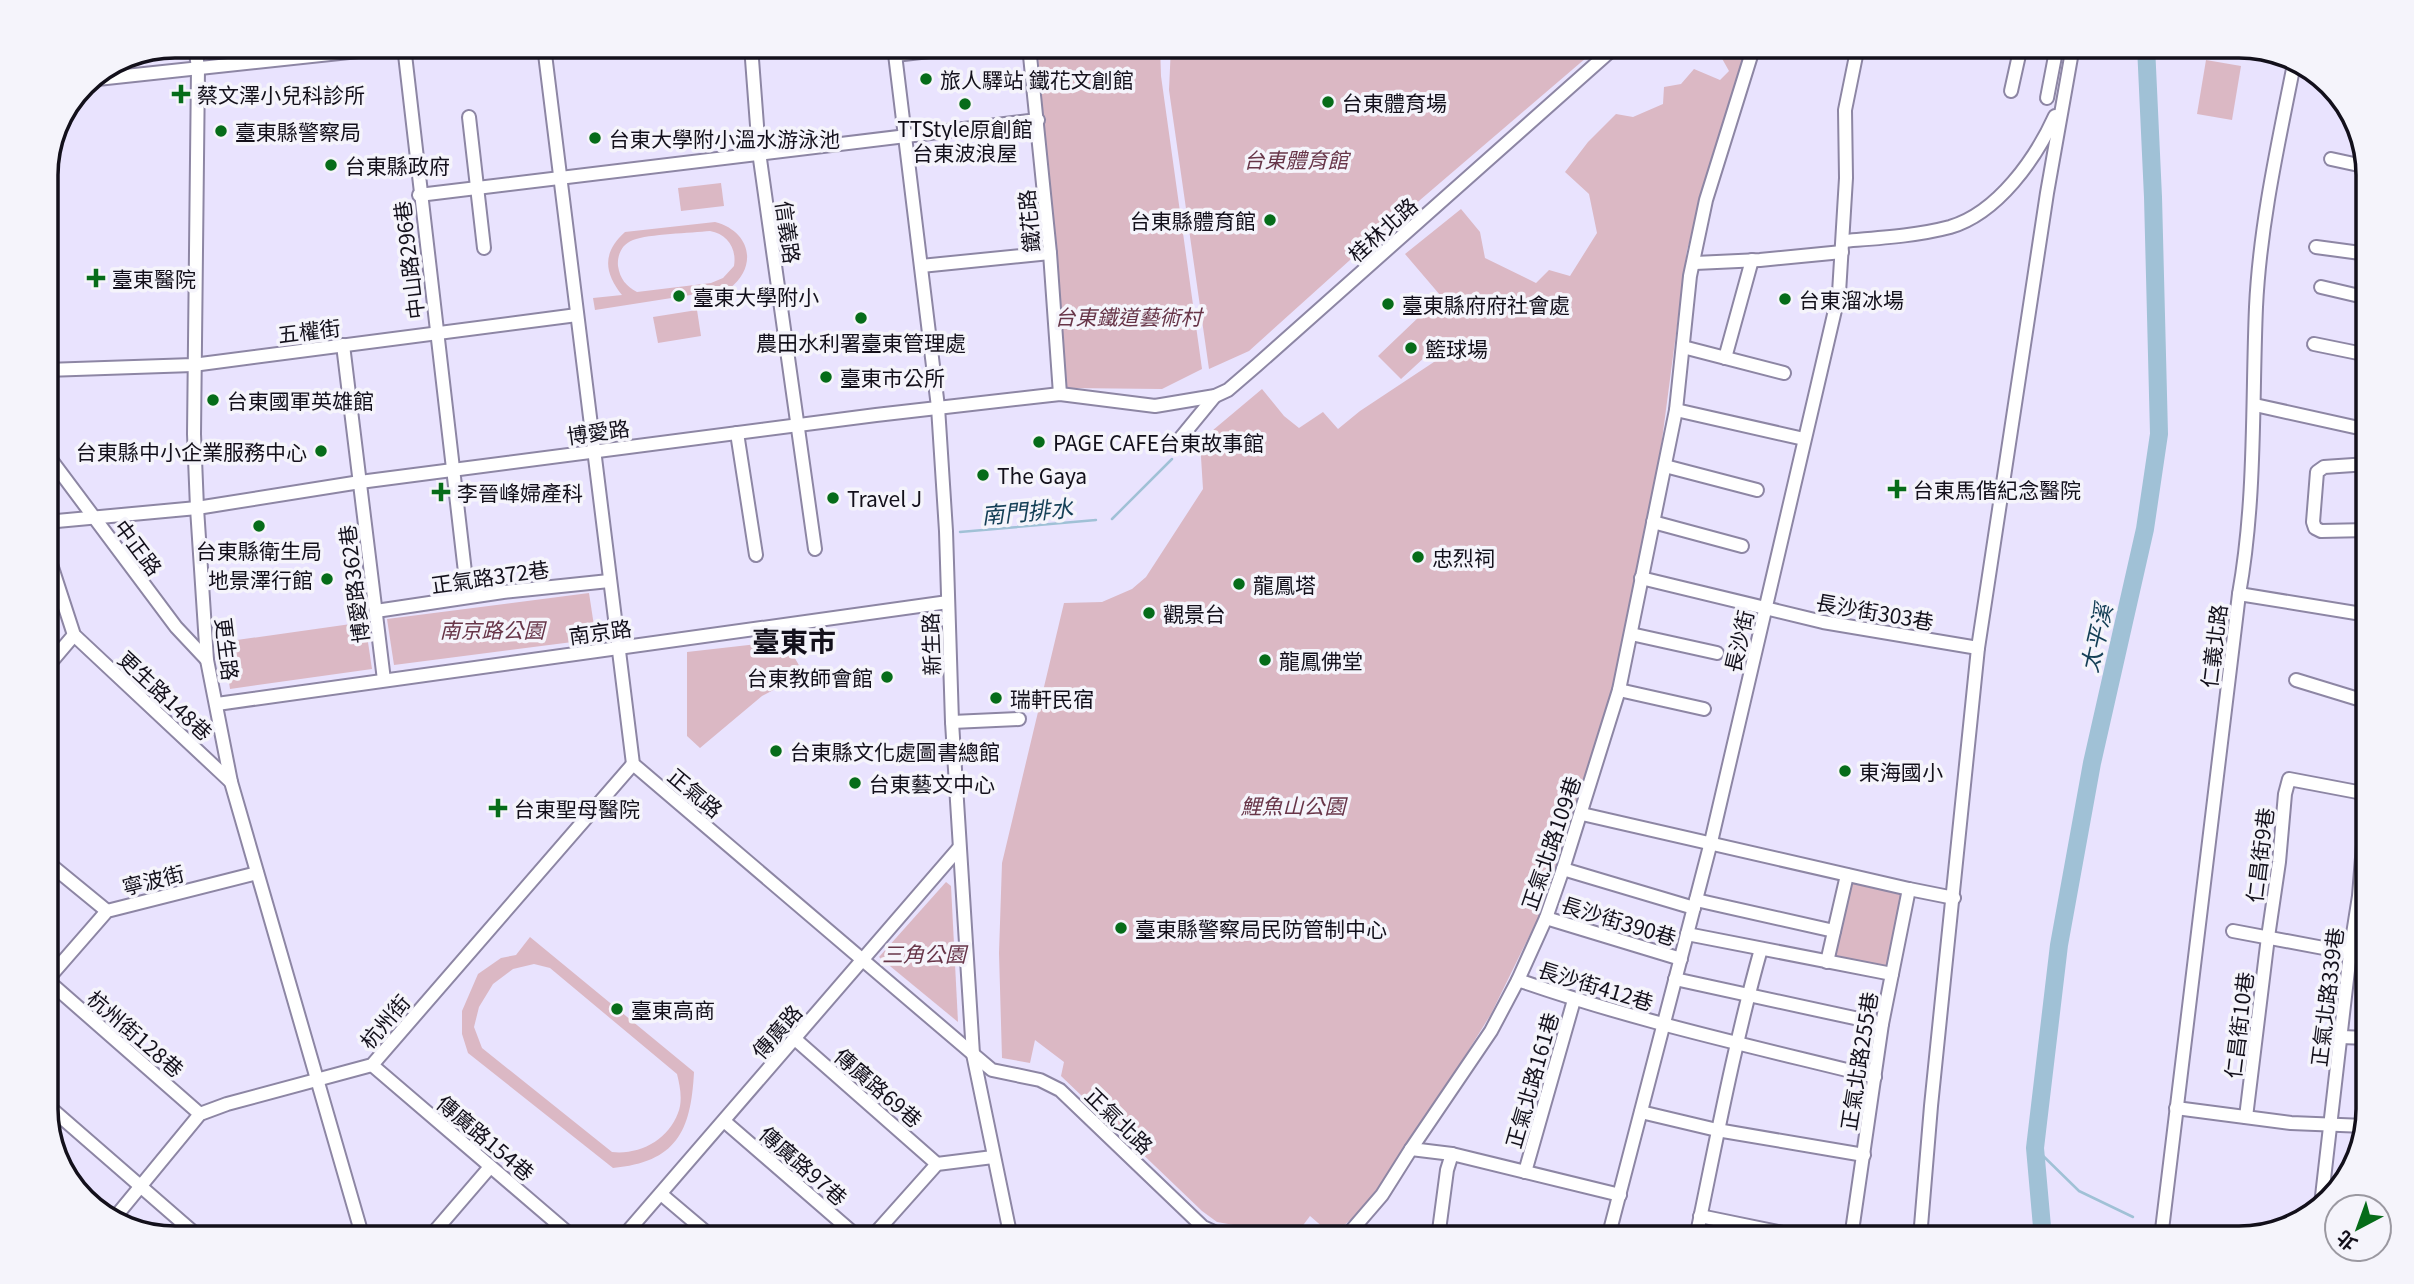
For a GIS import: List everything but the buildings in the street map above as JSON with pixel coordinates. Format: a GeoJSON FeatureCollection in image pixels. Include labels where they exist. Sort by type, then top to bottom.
{"type":"FeatureCollection","features":[{"type":"Feature","properties":{"kind":"street","name":"更生路"},"geometry":{"type":"LineString","coordinates":[[197,58],[193,365],[197,508],[208,660],[231,782],[360,1226]]}},
{"type":"Feature","properties":{"kind":"street"},"geometry":{"type":"LineString","coordinates":[[110,78],[260,58]]}},
{"type":"Feature","properties":{"kind":"street","name":"中山路296巷"},"geometry":{"type":"LineString","coordinates":[[405,58],[419,195],[465,572]]}},
{"type":"Feature","properties":{"kind":"street"},"geometry":{"type":"LineString","coordinates":[[545,58],[633,764]]}},
{"type":"Feature","properties":{"kind":"street","name":"信義路"},"geometry":{"type":"LineString","coordinates":[[752,58],[759,152],[815,549]]}},
{"type":"Feature","properties":{"kind":"street","name":"新生路"},"geometry":{"type":"LineString","coordinates":[[896,58],[938,408],[952,722],[973,1054],[1008,1226]]}},
{"type":"Feature","properties":{"kind":"street","name":"鐵花路"},"geometry":{"type":"LineString","coordinates":[[1030,58],[1050,253],[1060,394]]}},
{"type":"Feature","properties":{"kind":"street","name":"桂林北路"},"geometry":{"type":"LineString","coordinates":[[1155,406],[1215,396],[1228,390],[1602,58]]}},
{"type":"Feature","properties":{"kind":"street","name":"正氣北路109巷"},"geometry":{"type":"LineString","coordinates":[[1355,1226],[1382,1195],[1410,1149],[1491,1031],[1546,918],[1582,814],[1619,690],[1665,466],[1676,410],[1690,276],[1695,263],[1706,200],[1750,58]]}},
{"type":"Feature","properties":{"kind":"street","name":"長沙街"},"geometry":{"type":"LineString","coordinates":[[1611,1226],[1711,842],[1839,293],[1846,178],[1845,110],[1856,58]]}},
{"type":"Feature","properties":{"kind":"street"},"geometry":{"type":"LineString","coordinates":[[2011,91],[2018,58]]}},
{"type":"Feature","properties":{"kind":"street"},"geometry":{"type":"LineString","coordinates":[[2047,98],[2055,58]]}},
{"type":"Feature","properties":{"kind":"street"},"geometry":{"type":"LineString","coordinates":[[1921,1226],[1978,648],[2071,58]]}},
{"type":"Feature","properties":{"kind":"street","name":"仁義北路"},"geometry":{"type":"LineString","coordinates":[[2162,1226],[2239,594],[2247,552],[2260,256],[2273,167],[2293,71]]}},
{"type":"Feature","properties":{"kind":"street"},"geometry":{"type":"LineString","coordinates":[[1695,263],[1752,260],[1842,247],[1950,227],[1962,222],[1992,203],[2030,163],[2063,99]]}},
{"type":"Feature","properties":{"kind":"street"},"geometry":{"type":"LineString","coordinates":[[470,117],[484,247]]}},
{"type":"Feature","properties":{"kind":"street"},"geometry":{"type":"LineString","coordinates":[[419,195],[1038,120]]}},
{"type":"Feature","properties":{"kind":"street"},"geometry":{"type":"LineString","coordinates":[[2331,159],[2356,164]]}},
{"type":"Feature","properties":{"kind":"street"},"geometry":{"type":"LineString","coordinates":[[2316,247],[2356,252]]}},
{"type":"Feature","properties":{"kind":"street"},"geometry":{"type":"LineString","coordinates":[[921,266],[1050,253]]}},
{"type":"Feature","properties":{"kind":"street"},"geometry":{"type":"LineString","coordinates":[[1725,358],[1752,260]]}},
{"type":"Feature","properties":{"kind":"street"},"geometry":{"type":"LineString","coordinates":[[2321,287],[2356,295]]}},
{"type":"Feature","properties":{"kind":"street","name":"五權街"},"geometry":{"type":"LineString","coordinates":[[58,370],[193,365],[577,315]]}},
{"type":"Feature","properties":{"kind":"street"},"geometry":{"type":"LineString","coordinates":[[2314,344],[2356,353]]}},
{"type":"Feature","properties":{"kind":"street","name":"博愛路362巷"},"geometry":{"type":"LineString","coordinates":[[343,345],[384,681]]}},
{"type":"Feature","properties":{"kind":"street"},"geometry":{"type":"LineString","coordinates":[[1683,347],[1784,373]]}},
{"type":"Feature","properties":{"kind":"street","name":"博愛路"},"geometry":{"type":"LineString","coordinates":[[58,521],[197,508],[360,482],[594,451],[1060,394],[1155,406]]}},
{"type":"Feature","properties":{"kind":"street"},"geometry":{"type":"LineString","coordinates":[[1178,441],[1215,396]]}},
{"type":"Feature","properties":{"kind":"street"},"geometry":{"type":"LineString","coordinates":[[2255,405],[2356,427]]}},
{"type":"Feature","properties":{"kind":"street"},"geometry":{"type":"LineString","coordinates":[[1676,410],[1804,439]]}},
{"type":"Feature","properties":{"kind":"street"},"geometry":{"type":"LineString","coordinates":[[737,433],[756,555]]}},
{"type":"Feature","properties":{"kind":"street"},"geometry":{"type":"LineString","coordinates":[[2356,465],[2324,467],[2317,472],[2313,522],[2315,528],[2320,531],[2356,530]]}},
{"type":"Feature","properties":{"kind":"street"},"geometry":{"type":"LineString","coordinates":[[1665,466],[1757,490]]}},
{"type":"Feature","properties":{"kind":"street","name":"中正路"},"geometry":{"type":"LineString","coordinates":[[58,469],[176,627],[208,660]]}},
{"type":"Feature","properties":{"kind":"street"},"geometry":{"type":"LineString","coordinates":[[1653,522],[1742,546]]}},
{"type":"Feature","properties":{"kind":"street","name":"長沙街303巷"},"geometry":{"type":"LineString","coordinates":[[1642,578],[1765,610],[1978,648]]}},
{"type":"Feature","properties":{"kind":"street","name":"正氣路372巷"},"geometry":{"type":"LineString","coordinates":[[376,611],[503,592],[609,581]]}},
{"type":"Feature","properties":{"kind":"street"},"geometry":{"type":"LineString","coordinates":[[58,586],[74,635],[58,654]]}},
{"type":"Feature","properties":{"kind":"street"},"geometry":{"type":"LineString","coordinates":[[2239,594],[2356,613]]}},
{"type":"Feature","properties":{"kind":"street","name":"南京路"},"geometry":{"type":"LineString","coordinates":[[217,704],[948,603]]}},
{"type":"Feature","properties":{"kind":"street"},"geometry":{"type":"LineString","coordinates":[[1631,634],[1717,653]]}},
{"type":"Feature","properties":{"kind":"street","name":"更生路148巷"},"geometry":{"type":"LineString","coordinates":[[74,635],[231,782]]}},
{"type":"Feature","properties":{"kind":"street"},"geometry":{"type":"LineString","coordinates":[[2296,680],[2356,698]]}},
{"type":"Feature","properties":{"kind":"street"},"geometry":{"type":"LineString","coordinates":[[1619,690],[1704,709]]}},
{"type":"Feature","properties":{"kind":"street"},"geometry":{"type":"LineString","coordinates":[[952,722],[1019,719]]}},
{"type":"Feature","properties":{"kind":"street","name":"正氣路"},"geometry":{"type":"LineString","coordinates":[[633,764],[973,1054]]}},
{"type":"Feature","properties":{"kind":"street","name":"杭州街"},"geometry":{"type":"LineString","coordinates":[[200,1114],[372,1065],[633,764]]}},
{"type":"Feature","properties":{"kind":"street","name":"仁昌街9巷"},"geometry":{"type":"LineString","coordinates":[[2268,937],[2289,779],[2356,792]]}},
{"type":"Feature","properties":{"kind":"street"},"geometry":{"type":"LineString","coordinates":[[1582,814],[1954,898]]}},
{"type":"Feature","properties":{"kind":"street","name":"傳廣路"},"geometry":{"type":"LineString","coordinates":[[633,1226],[959,848]]}},
{"type":"Feature","properties":{"kind":"street"},"geometry":{"type":"LineString","coordinates":[[1563,869],[1695,904],[1769,916],[1834,931]]}},
{"type":"Feature","properties":{"kind":"street"},"geometry":{"type":"LineString","coordinates":[[58,871],[107,911]]}},
{"type":"Feature","properties":{"kind":"street","name":"寧波街"},"geometry":{"type":"LineString","coordinates":[[58,966],[107,911],[257,873]]}},
{"type":"Feature","properties":{"kind":"street"},"geometry":{"type":"LineString","coordinates":[[1827,962],[1847,875]]}},
{"type":"Feature","properties":{"kind":"street","name":"正氣北路255巷"},"geometry":{"type":"LineString","coordinates":[[1853,1226],[1882,1024],[1909,889]]}},
{"type":"Feature","properties":{"kind":"street","name":"正氣北路339巷"},"geometry":{"type":"LineString","coordinates":[[2322,1191],[2356,915]]}},
{"type":"Feature","properties":{"kind":"street","name":"長沙街390巷"},"geometry":{"type":"LineString","coordinates":[[1546,918],[1681,959]]}},
{"type":"Feature","properties":{"kind":"street"},"geometry":{"type":"LineString","coordinates":[[2233,931],[2356,953]]}},
{"type":"Feature","properties":{"kind":"street"},"geometry":{"type":"LineString","coordinates":[[1687,934],[1892,974]]}},
{"type":"Feature","properties":{"kind":"street","name":"仁昌街10巷"},"geometry":{"type":"LineString","coordinates":[[2246,1118],[2268,937]]}},
{"type":"Feature","properties":{"kind":"street"},"geometry":{"type":"LineString","coordinates":[[1698,1226],[1737,1042],[1761,950]]}},
{"type":"Feature","properties":{"kind":"street"},"geometry":{"type":"LineString","coordinates":[[1675,979],[1882,1024]]}},
{"type":"Feature","properties":{"kind":"street","name":"長沙街412巷"},"geometry":{"type":"LineString","coordinates":[[1518,980],[1574,1000],[1663,1025],[1875,1077]]}},
{"type":"Feature","properties":{"kind":"street","name":"杭州街128巷"},"geometry":{"type":"LineString","coordinates":[[58,990],[200,1114]]}},
{"type":"Feature","properties":{"kind":"street","name":"正氣北路161巷"},"geometry":{"type":"LineString","coordinates":[[1525,1172],[1574,1000]]}},
{"type":"Feature","properties":{"kind":"street"},"geometry":{"type":"LineString","coordinates":[[2342,1037],[2356,1038]]}},
{"type":"Feature","properties":{"kind":"street","name":"傳廣路69巷"},"geometry":{"type":"LineString","coordinates":[[795,1039],[937,1164]]}},
{"type":"Feature","properties":{"kind":"street","name":"正氣北路"},"geometry":{"type":"LineString","coordinates":[[973,1054],[992,1070],[1040,1080],[1060,1090],[1194,1226]]}},
{"type":"Feature","properties":{"kind":"street","name":"傳廣路154巷"},"geometry":{"type":"LineString","coordinates":[[372,1065],[560,1226]]}},
{"type":"Feature","properties":{"kind":"street"},"geometry":{"type":"LineString","coordinates":[[2176,1108],[2246,1118],[2355,1126]]}},
{"type":"Feature","properties":{"kind":"street"},"geometry":{"type":"LineString","coordinates":[[1641,1112],[1717,1130],[1864,1155]]}},
{"type":"Feature","properties":{"kind":"street"},"geometry":{"type":"LineString","coordinates":[[58,1114],[187,1226]]}},
{"type":"Feature","properties":{"kind":"street"},"geometry":{"type":"LineString","coordinates":[[119,1212],[200,1114]]}},
{"type":"Feature","properties":{"kind":"street","name":"傳廣路97巷"},"geometry":{"type":"LineString","coordinates":[[724,1121],[845,1226]]}},
{"type":"Feature","properties":{"kind":"street"},"geometry":{"type":"LineString","coordinates":[[1410,1149],[1452,1154],[1619,1195]]}},
{"type":"Feature","properties":{"kind":"street"},"geometry":{"type":"LineString","coordinates":[[1440,1226],[1447,1170],[1452,1154]]}},
{"type":"Feature","properties":{"kind":"street"},"geometry":{"type":"LineString","coordinates":[[882,1226],[937,1164],[993,1157]]}},
{"type":"Feature","properties":{"kind":"street"},"geometry":{"type":"LineString","coordinates":[[439,1226],[490,1167]]}},
{"type":"Feature","properties":{"kind":"street"},"geometry":{"type":"LineString","coordinates":[[661,1194],[699,1226]]}},
{"type":"Feature","properties":{"kind":"street"},"geometry":{"type":"LineString","coordinates":[[1700,1216],[1749,1226]]}},
{"type":"Feature","properties":{"kind":"green space","name":"台東鐵道藝術村"},"geometry":{"type":"Polygon","coordinates":[[[1038,58],[1160,58],[1202,369],[1162,389],[1067,388],[1038,58]]]}},
{"type":"Feature","properties":{"kind":"green space","name":"台東體育館"},"geometry":{"type":"Polygon","coordinates":[[[1170,58],[1586,58],[1350,260],[1249,351],[1209,369],[1169,90],[1170,58]]]}},
{"type":"Feature","properties":{"kind":"green space","name":"鯉魚山公園"},"geometry":{"type":"Polygon","coordinates":[[[1722,58],[1744,58],[1687,250],[1657,478],[1611,696],[1540,914],[1491,1014],[1426,1119],[1364,1209],[1343,1226],[1322,1226],[1310,1216],[1302,1226],[1239,1226],[1217,1222],[1202,1211],[1061,1076],[1064,1062],[1035,1040],[1030,1063],[1002,1058],[999,953],[1002,863],[1064,603],[1102,602],[1132,589],[1146,577],[1203,489],[1200,441],[1262,389],[1284,416],[1299,428],[1323,412],[1338,429],[1360,411],[1446,354],[1438,345],[1401,379],[1378,356],[1422,314],[1425,316],[1425,312],[1440,295],[1405,254],[1461,209],[1480,232],[1485,258],[1536,283],[1549,270],[1570,276],[1597,233],[1589,194],[1565,172],[1588,142],[1616,114],[1633,117],[1663,104],[1664,87],[1681,84],[1694,69],[1720,80],[1729,71],[1722,58]]]}},
{"type":"Feature","properties":{"kind":"green space"},"geometry":{"type":"Polygon","coordinates":[[[2206,60],[2241,66],[2232,120],[2197,114],[2206,60]]]}},
{"type":"Feature","properties":{"kind":"green space"},"geometry":{"type":"Polygon","coordinates":[[[721,183],[724,206],[681,211],[678,188],[721,183]]]}},
{"type":"Feature","properties":{"kind":"green space"},"geometry":{"type":"Polygon","coordinates":[[[715,222],[736,233],[743,241],[747,260],[738,280],[729,289],[595,310],[593,298],[622,295],[612,278],[608,263],[612,247],[625,232],[715,222]],[[710,231],[670,234],[633,240],[623,247],[619,254],[620,275],[627,285],[637,292],[711,283],[723,278],[734,266],[735,259],[730,243],[710,231]]]}},
{"type":"Feature","properties":{"kind":"green space"},"geometry":{"type":"Polygon","coordinates":[[[697,310],[701,336],[658,343],[653,317],[697,310]]]}},
{"type":"Feature","properties":{"kind":"green space","name":"南京路公園"},"geometry":{"type":"Polygon","coordinates":[[[589,593],[596,639],[394,665],[387,619],[589,593]]]}},
{"type":"Feature","properties":{"kind":"green space"},"geometry":{"type":"Polygon","coordinates":[[[365,622],[372,669],[230,689],[223,642],[365,622]]]}},
{"type":"Feature","properties":{"kind":"green space"},"geometry":{"type":"Polygon","coordinates":[[[785,641],[804,674],[762,696],[700,748],[687,736],[687,652],[785,641]]]}},
{"type":"Feature","properties":{"kind":"green space"},"geometry":{"type":"Polygon","coordinates":[[[1849,881],[1903,894],[1886,969],[1832,956],[1849,881]]]}},
{"type":"Feature","properties":{"kind":"green space","name":"三角公園"},"geometry":{"type":"Polygon","coordinates":[[[946,882],[951,886],[958,1022],[879,957],[946,882]]]}},
{"type":"Feature","properties":{"kind":"green space"},"geometry":{"type":"Polygon","coordinates":[[[530,937],[694,1072],[684,1127],[666,1151],[634,1165],[613,1168],[468,1053],[462,1034],[462,1011],[478,974],[501,958],[516,955],[530,937]],[[534,964],[513,969],[493,984],[479,1007],[474,1027],[482,1048],[612,1152],[633,1151],[652,1144],[667,1131],[680,1108],[677,1074],[550,968],[534,964]]]}},
{"type":"Feature","properties":{"kind":"waterway","name":"太平溪"},"geometry":{"type":"LineString","coordinates":[[2042,1226],[2035,1148],[2059,945],[2092,763],[2145,529],[2159,434],[2147,58]]}},
{"type":"Feature","properties":{"kind":"waterway","name":"南門排水"},"geometry":{"type":"LineString","coordinates":[[1112,519],[1172,459]]}},
{"type":"Feature","properties":{"kind":"waterway","name":"南門排水"},"geometry":{"type":"LineString","coordinates":[[960,532],[1096,520]]}},
{"type":"Feature","properties":{"kind":"waterway"},"geometry":{"type":"LineString","coordinates":[[2035,1148],[2079,1191],[2133,1217]]}},
{"type":"Feature","properties":{"kind":"place","name":"旅人驛站 鐵花文創館"},"geometry":{"type":"Point","coordinates":[926,79]}},
{"type":"Feature","properties":{"kind":"place","name":"蔡文澤小兒科診所"},"geometry":{"type":"Point","coordinates":[181,94]}},
{"type":"Feature","properties":{"kind":"place","name":"台東體育場"},"geometry":{"type":"Point","coordinates":[1328,102]}},
{"type":"Feature","properties":{"kind":"place","name":"TTStyle原創館 台東波浪屋"},"geometry":{"type":"Point","coordinates":[965,104]}},
{"type":"Feature","properties":{"kind":"place","name":"臺東縣警察局"},"geometry":{"type":"Point","coordinates":[221,131]}},
{"type":"Feature","properties":{"kind":"place","name":"台東大學附小溫水游泳池"},"geometry":{"type":"Point","coordinates":[595,138]}},
{"type":"Feature","properties":{"kind":"place","name":"台東縣政府"},"geometry":{"type":"Point","coordinates":[331,165]}},
{"type":"Feature","properties":{"kind":"place","name":"台東縣體育館"},"geometry":{"type":"Point","coordinates":[1270,220]}},
{"type":"Feature","properties":{"kind":"place","name":"臺東醫院"},"geometry":{"type":"Point","coordinates":[96,278]}},
{"type":"Feature","properties":{"kind":"place","name":"臺東大學附小"},"geometry":{"type":"Point","coordinates":[679,296]}},
{"type":"Feature","properties":{"kind":"place","name":"台東溜冰場"},"geometry":{"type":"Point","coordinates":[1785,299]}},
{"type":"Feature","properties":{"kind":"place","name":"臺東縣府府社會處"},"geometry":{"type":"Point","coordinates":[1388,304]}},
{"type":"Feature","properties":{"kind":"place","name":"農田水利署臺東管理處"},"geometry":{"type":"Point","coordinates":[861,318]}},
{"type":"Feature","properties":{"kind":"place","name":"籃球場"},"geometry":{"type":"Point","coordinates":[1411,348]}},
{"type":"Feature","properties":{"kind":"place","name":"臺東市公所"},"geometry":{"type":"Point","coordinates":[826,377]}},
{"type":"Feature","properties":{"kind":"place","name":"台東國軍英雄館"},"geometry":{"type":"Point","coordinates":[213,400]}},
{"type":"Feature","properties":{"kind":"place","name":"PAGE CAFE台東故事館"},"geometry":{"type":"Point","coordinates":[1039,442]}},
{"type":"Feature","properties":{"kind":"place","name":"台東縣中小企業服務中心"},"geometry":{"type":"Point","coordinates":[321,451]}},
{"type":"Feature","properties":{"kind":"place","name":"The Gaya"},"geometry":{"type":"Point","coordinates":[983,475]}},
{"type":"Feature","properties":{"kind":"place","name":"台東馬偕紀念醫院"},"geometry":{"type":"Point","coordinates":[1897,489]}},
{"type":"Feature","properties":{"kind":"place","name":"李晉峰婦產科"},"geometry":{"type":"Point","coordinates":[441,492]}},
{"type":"Feature","properties":{"kind":"place","name":"Travel J"},"geometry":{"type":"Point","coordinates":[833,498]}},
{"type":"Feature","properties":{"kind":"place","name":"台東縣衛生局"},"geometry":{"type":"Point","coordinates":[259,526]}},
{"type":"Feature","properties":{"kind":"place","name":"忠烈祠"},"geometry":{"type":"Point","coordinates":[1418,557]}},
{"type":"Feature","properties":{"kind":"place","name":"地景澤行館"},"geometry":{"type":"Point","coordinates":[327,579]}},
{"type":"Feature","properties":{"kind":"place","name":"龍鳳塔"},"geometry":{"type":"Point","coordinates":[1239,584]}},
{"type":"Feature","properties":{"kind":"place","name":"觀景台"},"geometry":{"type":"Point","coordinates":[1149,613]}},
{"type":"Feature","properties":{"kind":"place","name":"龍鳳佛堂"},"geometry":{"type":"Point","coordinates":[1265,660]}},
{"type":"Feature","properties":{"kind":"place","name":"台東教師會館"},"geometry":{"type":"Point","coordinates":[887,677]}},
{"type":"Feature","properties":{"kind":"place","name":"瑞軒民宿"},"geometry":{"type":"Point","coordinates":[996,698]}},
{"type":"Feature","properties":{"kind":"place","name":"台東縣文化處圖書總館"},"geometry":{"type":"Point","coordinates":[776,751]}},
{"type":"Feature","properties":{"kind":"place","name":"東海國小"},"geometry":{"type":"Point","coordinates":[1845,771]}},
{"type":"Feature","properties":{"kind":"place","name":"台東藝文中心"},"geometry":{"type":"Point","coordinates":[855,783]}},
{"type":"Feature","properties":{"kind":"place","name":"台東聖母醫院"},"geometry":{"type":"Point","coordinates":[498,808]}},
{"type":"Feature","properties":{"kind":"place","name":"臺東縣警察局民防管制中心"},"geometry":{"type":"Point","coordinates":[1121,928]}},
{"type":"Feature","properties":{"kind":"place","name":"臺東高商"},"geometry":{"type":"Point","coordinates":[617,1009]}},
{"type":"Feature","properties":{"kind":"district","name":"臺東市"},"geometry":{"type":"Point","coordinates":[794,640]}}]}
